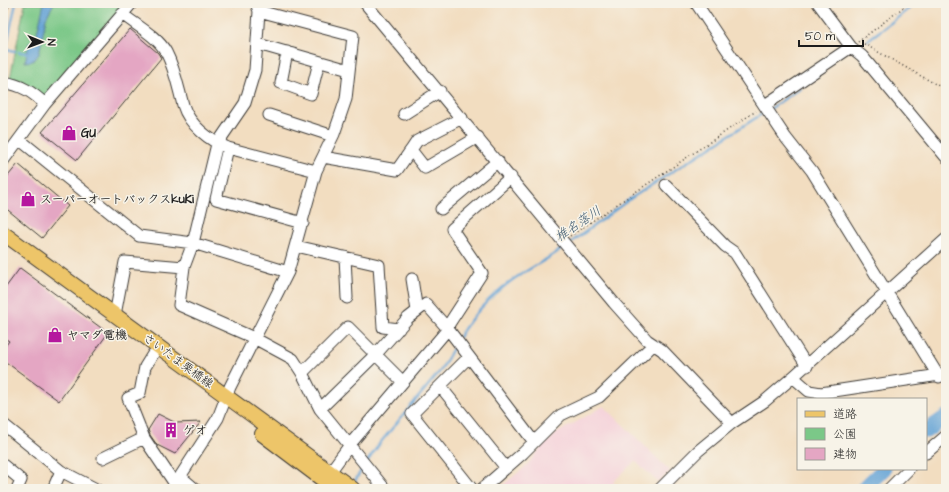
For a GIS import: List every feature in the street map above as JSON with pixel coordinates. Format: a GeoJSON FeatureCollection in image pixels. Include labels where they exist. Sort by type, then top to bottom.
{"type":"FeatureCollection","features":[{"type":"Feature","properties":{"kind":"main road","name":"さいたま栗橋線"},"geometry":{"type":"LineString","coordinates":[[3,233],[116,315],[225,400],[335,489]]}},
{"type":"Feature","properties":{"kind":"main road","name":"さいたま栗橋線"},"geometry":{"type":"LineString","coordinates":[[3,244],[153,354],[225,400],[353,489]]}},
{"type":"Feature","properties":{"kind":"street"},"geometry":{"type":"LineString","coordinates":[[3,161],[20,140],[45,104],[132,3]]}},
{"type":"Feature","properties":{"kind":"street"},"geometry":{"type":"LineString","coordinates":[[365,3],[418,69],[440,91],[498,160],[614,302],[653,345],[662,350],[732,423]]}},
{"type":"Feature","properties":{"kind":"street"},"geometry":{"type":"LineString","coordinates":[[696,3],[786,138],[812,171],[886,292],[942,375],[822,393],[809,391],[793,377]]}},
{"type":"Feature","properties":{"kind":"street"},"geometry":{"type":"LineString","coordinates":[[818,3],[855,44],[862,56],[946,157]]}},
{"type":"Feature","properties":{"kind":"street"},"geometry":{"type":"LineString","coordinates":[[176,483],[218,418],[254,338],[288,272],[303,223],[316,171],[333,136],[346,99],[353,36],[258,7],[258,44],[255,70],[245,103],[217,144],[193,243],[184,267],[179,305],[254,338],[293,360],[302,373],[320,408],[385,489]]}},
{"type":"Feature","properties":{"kind":"street"},"geometry":{"type":"LineString","coordinates":[[122,14],[166,51],[173,66],[184,107],[192,121],[217,144],[316,171]]}},
{"type":"Feature","properties":{"kind":"street"},"geometry":{"type":"LineString","coordinates":[[258,44],[349,70]]}},
{"type":"Feature","properties":{"kind":"street"},"geometry":{"type":"LineString","coordinates":[[764,105],[855,44]]}},
{"type":"Feature","properties":{"kind":"street"},"geometry":{"type":"LineString","coordinates":[[287,52],[281,83],[311,94],[319,62]]}},
{"type":"Feature","properties":{"kind":"street"},"geometry":{"type":"LineString","coordinates":[[3,82],[20,85],[30,90],[45,104]]}},
{"type":"Feature","properties":{"kind":"street"},"geometry":{"type":"LineString","coordinates":[[404,114],[440,91]]}},
{"type":"Feature","properties":{"kind":"street"},"geometry":{"type":"LineString","coordinates":[[269,115],[333,136]]}},
{"type":"Feature","properties":{"kind":"street"},"geometry":{"type":"LineString","coordinates":[[323,157],[397,170],[417,141],[462,118]]}},
{"type":"Feature","properties":{"kind":"street"},"geometry":{"type":"LineString","coordinates":[[411,150],[425,168],[478,137]]}},
{"type":"Feature","properties":{"kind":"street"},"geometry":{"type":"LineString","coordinates":[[20,140],[139,236],[193,243],[288,272]]}},
{"type":"Feature","properties":{"kind":"street"},"geometry":{"type":"LineString","coordinates":[[228,148],[216,199],[303,223]]}},
{"type":"Feature","properties":{"kind":"street"},"geometry":{"type":"LineString","coordinates":[[440,209],[498,160]]}},
{"type":"Feature","properties":{"kind":"street"},"geometry":{"type":"LineString","coordinates":[[330,472],[350,445],[448,329],[449,324],[482,273],[452,228],[511,177]]}},
{"type":"Feature","properties":{"kind":"street"},"geometry":{"type":"LineString","coordinates":[[666,185],[725,246],[735,253],[806,366]]}},
{"type":"Feature","properties":{"kind":"street"},"geometry":{"type":"LineString","coordinates":[[660,489],[698,451],[732,423],[766,401],[946,239]]}},
{"type":"Feature","properties":{"kind":"street"},"geometry":{"type":"LineString","coordinates":[[296,246],[379,265],[383,327],[399,329]]}},
{"type":"Feature","properties":{"kind":"street"},"geometry":{"type":"LineString","coordinates":[[345,257],[347,298]]}},
{"type":"Feature","properties":{"kind":"street"},"geometry":{"type":"LineString","coordinates":[[116,315],[125,262],[184,267]]}},
{"type":"Feature","properties":{"kind":"street"},"geometry":{"type":"LineString","coordinates":[[412,279],[417,311]]}},
{"type":"Feature","properties":{"kind":"street"},"geometry":{"type":"LineString","coordinates":[[320,408],[376,354],[417,311],[426,304],[448,329],[534,442]]}},
{"type":"Feature","properties":{"kind":"street"},"geometry":{"type":"LineString","coordinates":[[302,373],[348,327],[404,382]]}},
{"type":"Feature","properties":{"kind":"street"},"geometry":{"type":"LineString","coordinates":[[482,489],[534,442],[561,415],[599,397],[653,345]]}},
{"type":"Feature","properties":{"kind":"street"},"geometry":{"type":"LineString","coordinates":[[153,354],[145,367],[140,393],[128,398],[144,438],[176,483],[195,489]]}},
{"type":"Feature","properties":{"kind":"street"},"geometry":{"type":"LineString","coordinates":[[469,357],[412,414],[472,489]]}},
{"type":"Feature","properties":{"kind":"street"},"geometry":{"type":"LineString","coordinates":[[440,386],[506,468]]}},
{"type":"Feature","properties":{"kind":"street"},"geometry":{"type":"LineString","coordinates":[[3,424],[61,471],[89,488]]}},
{"type":"Feature","properties":{"kind":"street"},"geometry":{"type":"LineString","coordinates":[[927,452],[946,436]]}},
{"type":"Feature","properties":{"kind":"street"},"geometry":{"type":"LineString","coordinates":[[103,458],[144,438]]}},
{"type":"Feature","properties":{"kind":"street"},"geometry":{"type":"LineString","coordinates":[[3,465],[21,480],[17,489]]}},
{"type":"Feature","properties":{"kind":"street"},"geometry":{"type":"LineString","coordinates":[[889,489],[908,470]]}},
{"type":"Feature","properties":{"kind":"street"},"geometry":{"type":"LineString","coordinates":[[53,489],[61,471]]}},
{"type":"Feature","properties":{"kind":"path"},"geometry":{"type":"LineString","coordinates":[[910,3],[855,44],[946,90]]}},
{"type":"Feature","properties":{"kind":"path"},"geometry":{"type":"LineString","coordinates":[[564,240],[764,105]]}},
{"type":"Feature","properties":{"kind":"shaded area"},"geometry":{"type":"Polygon","coordinates":[[[604,406],[670,471],[658,482],[635,461],[613,482],[619,489],[498,489],[525,467],[539,450],[557,433],[604,406]]]}},
{"type":"Feature","properties":{"kind":"green space"},"geometry":{"type":"Polygon","coordinates":[[[25,3],[132,3],[45,104],[9,83],[25,3]]]}},
{"type":"Feature","properties":{"kind":"water"},"geometry":{"type":"Polygon","coordinates":[[[44,3],[54,3],[46,18],[39,54],[33,61],[25,62],[29,43],[35,41],[44,3]]]}},
{"type":"Feature","properties":{"kind":"building"},"geometry":{"type":"Polygon","coordinates":[[[130,29],[158,53],[161,58],[77,160],[42,132],[130,29]]]}},
{"type":"Feature","properties":{"kind":"building"},"geometry":{"type":"Polygon","coordinates":[[[18,164],[68,206],[42,238],[3,206],[3,182],[18,164]]]}},
{"type":"Feature","properties":{"kind":"building","name":"ヤマダ電機"},"geometry":{"type":"Polygon","coordinates":[[[20,268],[108,333],[59,401],[3,360],[3,349],[9,341],[3,337],[3,291],[20,268]]]}},
{"type":"Feature","properties":{"kind":"building","name":"ゲオ"},"geometry":{"type":"Polygon","coordinates":[[[158,414],[176,423],[201,422],[175,454],[157,445],[150,435],[148,430],[158,414]]]}},
{"type":"Feature","properties":{"kind":"waterway"},"geometry":{"type":"LineString","coordinates":[[3,61],[16,3]]}},
{"type":"Feature","properties":{"kind":"waterway","name":"椎名落川"},"geometry":{"type":"LineString","coordinates":[[868,40],[917,3]]}},
{"type":"Feature","properties":{"kind":"waterway"},"geometry":{"type":"LineString","coordinates":[[6,49],[15,51]]}},
{"type":"Feature","properties":{"kind":"waterway"},"geometry":{"type":"LineString","coordinates":[[19,52],[27,53]]}},
{"type":"Feature","properties":{"kind":"waterway","name":"椎名落川"},"geometry":{"type":"LineString","coordinates":[[770,109],[800,88]]}},
{"type":"Feature","properties":{"kind":"waterway","name":"椎名落川"},"geometry":{"type":"LineString","coordinates":[[569,244],[630,199],[765,112]]}},
{"type":"Feature","properties":{"kind":"waterway","name":"椎名落川"},"geometry":{"type":"LineString","coordinates":[[459,337],[476,314],[496,293],[511,281],[563,248]]}},
{"type":"Feature","properties":{"kind":"waterway","name":"椎名落川"},"geometry":{"type":"LineString","coordinates":[[367,462],[380,443],[441,370],[456,343]]}},
{"type":"Feature","properties":{"kind":"waterway"},"geometry":{"type":"LineString","coordinates":[[927,430],[946,417]]}},
{"type":"Feature","properties":{"kind":"waterway","name":"椎名落川"},"geometry":{"type":"LineString","coordinates":[[355,481],[362,469]]}},
{"type":"Feature","properties":{"kind":"waterway"},"geometry":{"type":"LineString","coordinates":[[863,489],[883,470]]}},
{"type":"Feature","properties":{"kind":"place","name":"GU"},"geometry":{"type":"Point","coordinates":[69,133]}},
{"type":"Feature","properties":{"kind":"place","name":"スーパーオートバックスkuKi"},"geometry":{"type":"Point","coordinates":[28,199]}},
{"type":"Feature","properties":{"kind":"place","name":"ヤマダ電機"},"geometry":{"type":"Point","coordinates":[55,335]}},
{"type":"Feature","properties":{"kind":"place","name":"ゲオ"},"geometry":{"type":"Point","coordinates":[171,430]}}]}
